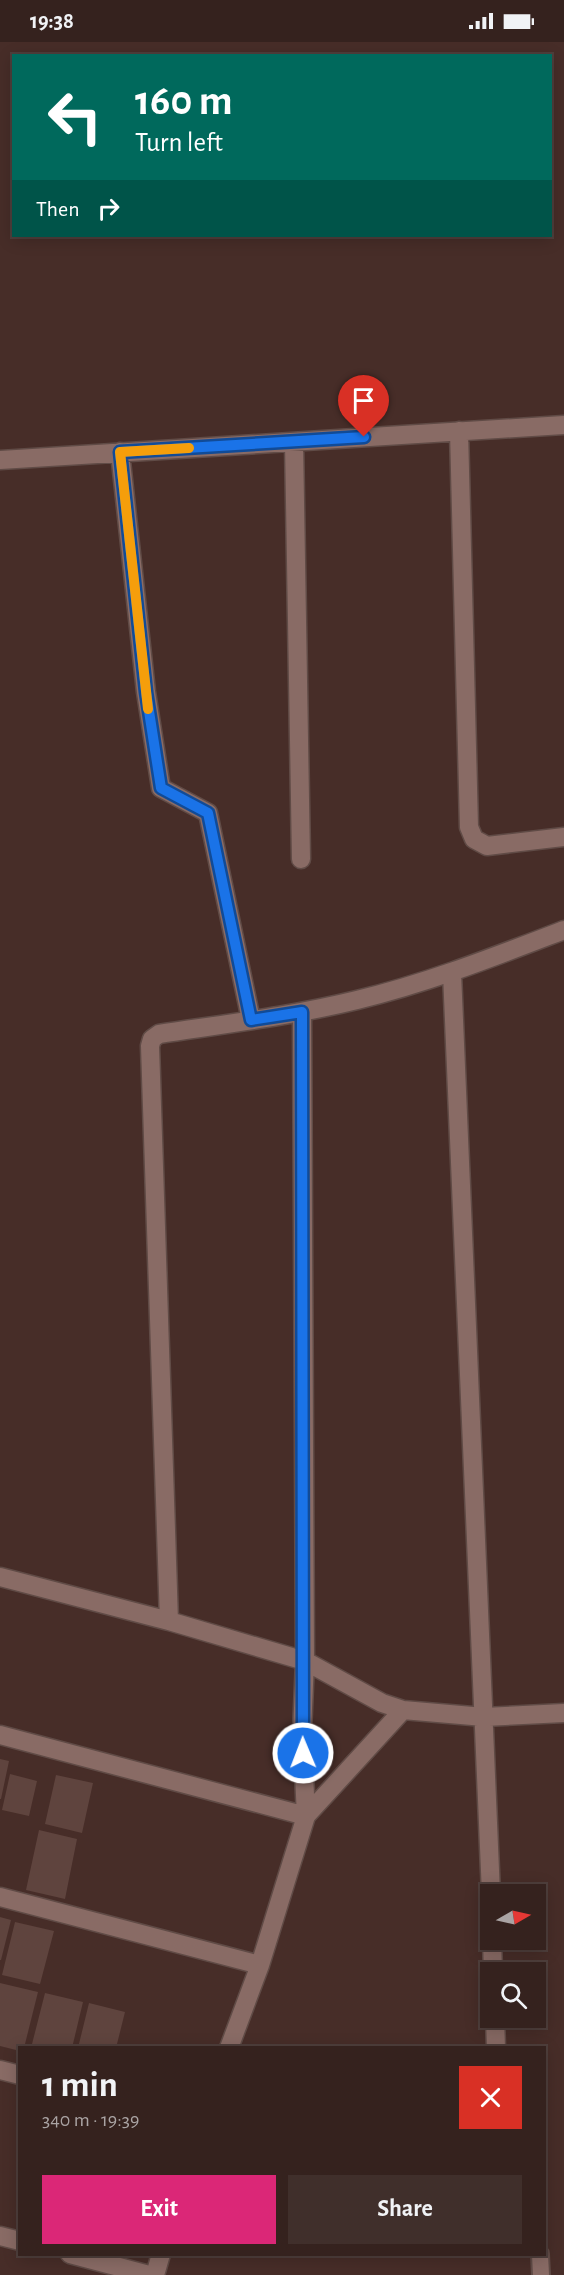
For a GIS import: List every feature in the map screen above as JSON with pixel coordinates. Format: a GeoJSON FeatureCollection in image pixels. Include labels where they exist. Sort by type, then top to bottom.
{"type":"FeatureCollection","features":[{"type":"Feature","properties":{"kind":"street"},"geometry":{"type":"LineString","coordinates":[[0,460],[564,425]]}},
{"type":"Feature","properties":{"kind":"street"},"geometry":{"type":"LineString","coordinates":[[459,431],[469,827],[474,839],[486,846],[564,837]]}},
{"type":"Feature","properties":{"kind":"street"},"geometry":{"type":"LineString","coordinates":[[294,442],[301,859]]}},
{"type":"Feature","properties":{"kind":"street"},"geometry":{"type":"LineString","coordinates":[[120,452],[146,692],[161,788],[208,813],[251,1020]]}},
{"type":"Feature","properties":{"kind":"street"},"geometry":{"type":"LineString","coordinates":[[169,1621],[150,1046],[152,1039],[159,1034],[302,1012],[358,1000],[452,973],[564,930]]}},
{"type":"Feature","properties":{"kind":"street"},"geometry":{"type":"LineString","coordinates":[[452,973],[491,1884]]}},
{"type":"Feature","properties":{"kind":"street"},"geometry":{"type":"LineString","coordinates":[[230,2046],[260,1965],[306,1815],[302,1732],[304,1661],[302,1012]]}},
{"type":"Feature","properties":{"kind":"street"},"geometry":{"type":"LineString","coordinates":[[0,1577],[169,1621],[304,1661],[382,1703],[403,1710],[484,1717],[564,1713]]}},
{"type":"Feature","properties":{"kind":"street"},"geometry":{"type":"LineString","coordinates":[[306,1815],[403,1710]]}},
{"type":"Feature","properties":{"kind":"street"},"geometry":{"type":"LineString","coordinates":[[0,1735],[306,1815]]}},
{"type":"Feature","properties":{"kind":"street"},"geometry":{"type":"LineString","coordinates":[[0,1897],[260,1965]]}},
{"type":"Feature","properties":{"kind":"street"},"geometry":{"type":"LineString","coordinates":[[495,2028],[496,2046]]}},
{"type":"Feature","properties":{"kind":"street"},"geometry":{"type":"LineString","coordinates":[[0,2070],[18,2074]]}},
{"type":"Feature","properties":{"kind":"street"},"geometry":{"type":"LineString","coordinates":[[0,2236],[18,2240]]}},
{"type":"Feature","properties":{"kind":"street"},"geometry":{"type":"LineString","coordinates":[[78,2256],[149,2275]]}},
{"type":"Feature","properties":{"kind":"street"},"geometry":{"type":"LineString","coordinates":[[156,2275],[161,2256]]}},
{"type":"Feature","properties":{"kind":"lane"},"geometry":{"type":"LineString","coordinates":[[540,2256],[541,2275]]}},
{"type":"Feature","properties":{"kind":"building"},"geometry":{"type":"Polygon","coordinates":[[[0,1759],[9,1761],[1,1799],[0,1799],[0,1759]]]}},
{"type":"Feature","properties":{"kind":"building"},"geometry":{"type":"Polygon","coordinates":[[[10,1774],[37,1781],[29,1816],[2,1810],[10,1774]]]}},
{"type":"Feature","properties":{"kind":"building"},"geometry":{"type":"Polygon","coordinates":[[[56,1775],[93,1783],[82,1833],[45,1824],[56,1775]]]}},
{"type":"Feature","properties":{"kind":"building"},"geometry":{"type":"Polygon","coordinates":[[[39,1830],[77,1839],[65,1899],[26,1890],[39,1830]]]}},
{"type":"Feature","properties":{"kind":"building"},"geometry":{"type":"Polygon","coordinates":[[[0,1917],[11,1920],[1,1960],[0,1960],[0,1917]]]}},
{"type":"Feature","properties":{"kind":"building"},"geometry":{"type":"Polygon","coordinates":[[[15,1922],[54,1931],[40,1984],[2,1975],[15,1922]]]}},
{"type":"Feature","properties":{"kind":"building"},"geometry":{"type":"Polygon","coordinates":[[[0,1983],[38,1992],[24,2046],[18,2046],[18,2050],[0,2046],[0,1983]]]}},
{"type":"Feature","properties":{"kind":"building"},"geometry":{"type":"Polygon","coordinates":[[[45,1993],[83,2002],[72,2046],[32,2046],[45,1993]]]}},
{"type":"Feature","properties":{"kind":"building"},"geometry":{"type":"Polygon","coordinates":[[[89,2003],[125,2012],[116,2046],[78,2046],[89,2003]]]}},
{"type":"Feature","properties":{"kind":"slow traffic"},"geometry":{"type":"LineString","coordinates":[[148,709],[120,452],[189,448]]}},
{"type":"Feature","properties":{"kind":"route"},"geometry":{"type":"LineString","coordinates":[[303,1753],[302,1012],[251,1020],[208,813],[161,788],[146,692],[120,452],[364,437]]}}]}
